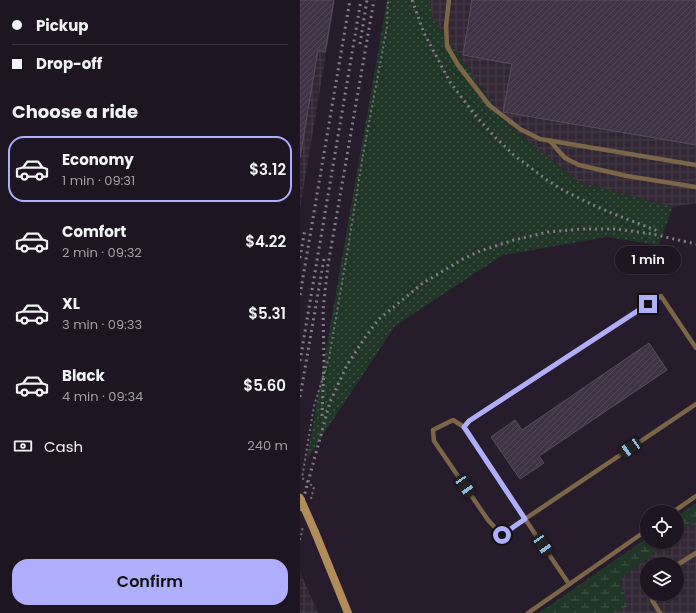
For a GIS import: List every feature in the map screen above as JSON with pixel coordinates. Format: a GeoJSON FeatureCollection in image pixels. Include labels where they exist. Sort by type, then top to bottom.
{"type":"FeatureCollection","features":[{"type":"Feature","properties":{"kind":"street"},"geometry":{"type":"LineString","coordinates":[[300,498],[348,613]]}},
{"type":"Feature","properties":{"kind":"lane"},"geometry":{"type":"LineString","coordinates":[[449,0],[446,26],[447,46],[458,65],[489,105],[520,129],[540,139],[696,165]]}},
{"type":"Feature","properties":{"kind":"lane"},"geometry":{"type":"LineString","coordinates":[[550,141],[565,158],[579,165],[627,176],[696,187]]}},
{"type":"Feature","properties":{"kind":"lane"},"geometry":{"type":"LineString","coordinates":[[464,427],[469,421],[661,296],[696,348]]}},
{"type":"Feature","properties":{"kind":"lane"},"geometry":{"type":"LineString","coordinates":[[569,584],[525,519],[464,427],[453,420],[433,430],[434,441],[488,520],[502,535],[525,519],[696,404]]}},
{"type":"Feature","properties":{"kind":"lane"},"geometry":{"type":"LineString","coordinates":[[683,505],[696,496]]}},
{"type":"Feature","properties":{"kind":"lane"},"geometry":{"type":"LineString","coordinates":[[528,613],[640,535]]}},
{"type":"Feature","properties":{"kind":"lane"},"geometry":{"type":"LineString","coordinates":[[684,560],[696,552]]}},
{"type":"Feature","properties":{"kind":"lane"},"geometry":{"type":"LineString","coordinates":[[653,601],[660,613]]}},
{"type":"Feature","properties":{"kind":"path"},"geometry":{"type":"LineString","coordinates":[[310,502],[314,488],[302,478],[314,406],[329,358],[363,155],[387,26],[388,0]]}},
{"type":"Feature","properties":{"kind":"path"},"geometry":{"type":"LineString","coordinates":[[300,540],[304,525]]}},
{"type":"Feature","properties":{"kind":"shaded area"},"geometry":{"type":"Polygon","coordinates":[[[300,0],[335,0],[300,208],[300,0]]]}},
{"type":"Feature","properties":{"kind":"shaded area"},"geometry":{"type":"Polygon","coordinates":[[[430,0],[696,0],[696,203],[673,207],[579,182],[505,122],[432,17],[430,0]]]}},
{"type":"Feature","properties":{"kind":"shaded area"},"geometry":{"type":"Polygon","coordinates":[[[696,520],[696,613],[613,613],[626,606],[621,579],[640,564],[640,601],[684,601],[684,557],[649,557],[659,549],[684,549],[684,529],[696,520]]]}},
{"type":"Feature","properties":{"kind":"shaded area"},"geometry":{"type":"Polygon","coordinates":[[[300,572],[318,613],[300,613],[300,572]]]}},
{"type":"Feature","properties":{"kind":"green space"},"geometry":{"type":"Polygon","coordinates":[[[387,0],[430,0],[432,17],[505,122],[579,182],[673,207],[659,245],[607,237],[503,255],[395,326],[307,459],[387,0]]]}},
{"type":"Feature","properties":{"kind":"green space"},"geometry":{"type":"Polygon","coordinates":[[[696,503],[696,520],[684,529],[684,511],[696,503]]]}},
{"type":"Feature","properties":{"kind":"green space"},"geometry":{"type":"Polygon","coordinates":[[[640,543],[640,549],[659,549],[649,557],[640,557],[640,564],[621,579],[627,607],[613,613],[539,613],[640,543]]]}},
{"type":"Feature","properties":{"kind":"building"},"geometry":{"type":"Polygon","coordinates":[[[300,0],[334,0],[325,52],[318,50],[300,158],[300,0]]]}},
{"type":"Feature","properties":{"kind":"building"},"geometry":{"type":"Polygon","coordinates":[[[472,0],[696,0],[696,145],[503,112],[512,64],[463,55],[472,0]]]}},
{"type":"Feature","properties":{"kind":"building"},"geometry":{"type":"Polygon","coordinates":[[[649,343],[667,370],[539,456],[544,463],[520,479],[491,437],[515,420],[522,430],[649,343]]]}},
{"type":"Feature","properties":{"kind":"railway"},"geometry":{"type":"LineString","coordinates":[[300,295],[350,0]]}},
{"type":"Feature","properties":{"kind":"railway"},"geometry":{"type":"LineString","coordinates":[[300,361],[361,0]]}},
{"type":"Feature","properties":{"kind":"railway"},"geometry":{"type":"LineString","coordinates":[[360,44],[367,0]]}},
{"type":"Feature","properties":{"kind":"railway"},"geometry":{"type":"LineString","coordinates":[[322,416],[324,364],[323,310],[328,265],[374,0]]}},
{"type":"Feature","properties":{"kind":"railway"},"geometry":{"type":"LineString","coordinates":[[412,0],[424,33],[450,82],[475,115],[515,156],[561,189],[593,205],[658,231]]}},
{"type":"Feature","properties":{"kind":"railway"},"geometry":{"type":"LineString","coordinates":[[300,258],[305,229]]}},
{"type":"Feature","properties":{"kind":"railway"},"geometry":{"type":"LineString","coordinates":[[300,511],[330,402],[347,365],[379,319],[423,283],[463,259],[480,251],[514,240],[548,232],[583,229],[617,229],[652,234],[696,244]]}},
{"type":"Feature","properties":{"kind":"railway"},"geometry":{"type":"LineString","coordinates":[[300,397],[324,259]]}},
{"type":"Feature","properties":{"kind":"route"},"geometry":{"type":"LineString","coordinates":[[502,535],[525,519],[464,427],[469,421],[648,304]]}}]}
